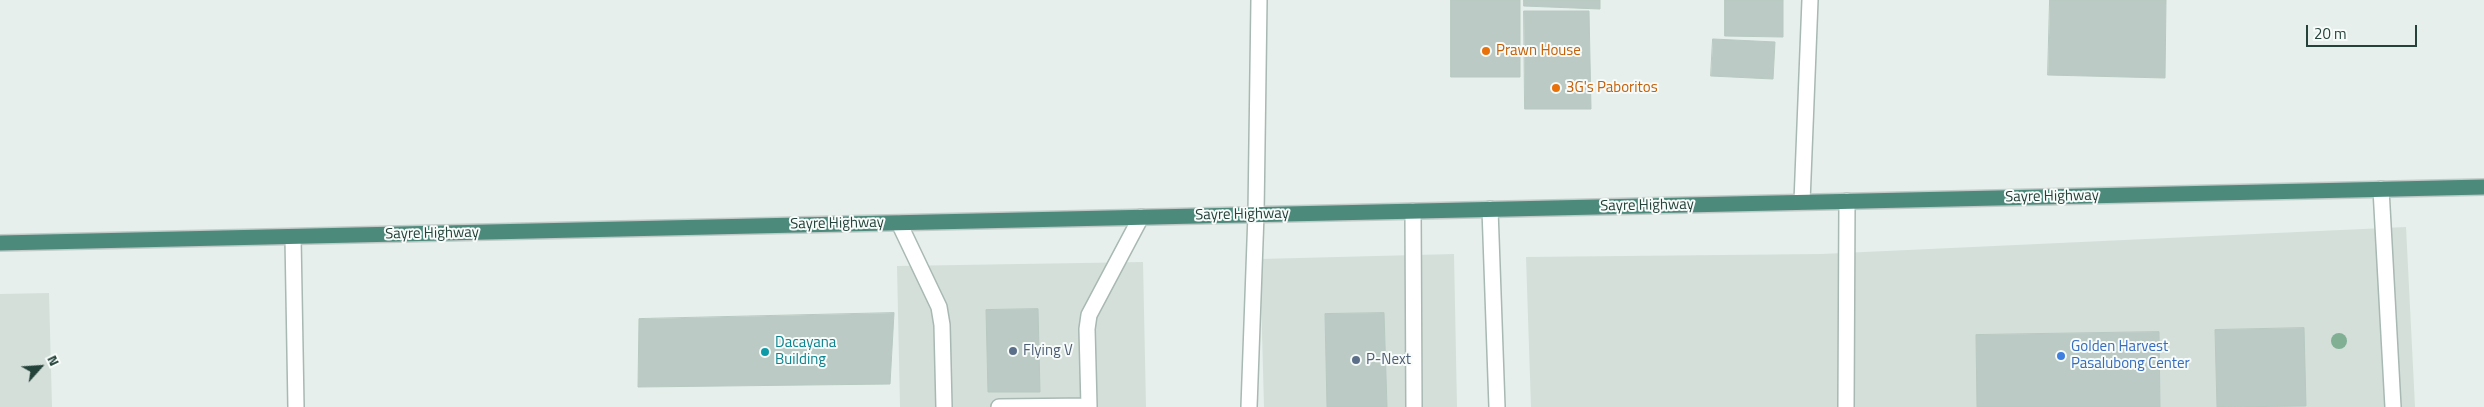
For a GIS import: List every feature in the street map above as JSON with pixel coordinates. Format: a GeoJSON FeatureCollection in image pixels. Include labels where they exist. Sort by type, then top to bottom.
{"type":"FeatureCollection","features":[{"type":"Feature","properties":{"kind":"highway","name":"Sayre Highway"},"geometry":{"type":"LineString","coordinates":[[0,243],[2484,187]]}},
{"type":"Feature","properties":{"kind":"street"},"geometry":{"type":"LineString","coordinates":[[1249,407],[1256,214],[1259,0]]}},
{"type":"Feature","properties":{"kind":"street"},"geometry":{"type":"LineString","coordinates":[[1802,202],[1810,0]]}},
{"type":"Feature","properties":{"kind":"street"},"geometry":{"type":"LineString","coordinates":[[2381,189],[2393,407]]}},
{"type":"Feature","properties":{"kind":"street"},"geometry":{"type":"LineString","coordinates":[[1846,407],[1847,201]]}},
{"type":"Feature","properties":{"kind":"street"},"geometry":{"type":"LineString","coordinates":[[1490,209],[1496,407]]}},
{"type":"Feature","properties":{"kind":"street"},"geometry":{"type":"LineString","coordinates":[[1413,211],[1414,407]]}},
{"type":"Feature","properties":{"kind":"street"},"geometry":{"type":"LineString","coordinates":[[998,407],[1089,406],[1087,329],[1089,315],[1141,217]]}},
{"type":"Feature","properties":{"kind":"street"},"geometry":{"type":"LineString","coordinates":[[899,223],[939,307],[942,325],[944,407]]}},
{"type":"Feature","properties":{"kind":"street"},"geometry":{"type":"LineString","coordinates":[[293,236],[296,407]]}},
{"type":"Feature","properties":{"kind":"shaded area"},"geometry":{"type":"Polygon","coordinates":[[[2406,227],[2415,407],[1531,407],[1526,257],[1821,254],[2406,227]]]}},
{"type":"Feature","properties":{"kind":"shaded area"},"geometry":{"type":"Polygon","coordinates":[[[1454,254],[1457,407],[1264,407],[1260,259],[1454,254]]]}},
{"type":"Feature","properties":{"kind":"shaded area"},"geometry":{"type":"Polygon","coordinates":[[[1143,262],[1146,407],[900,407],[897,266],[1143,262]]]}},
{"type":"Feature","properties":{"kind":"shaded area"},"geometry":{"type":"Polygon","coordinates":[[[49,293],[52,407],[0,407],[0,294],[49,293]]]}},
{"type":"Feature","properties":{"kind":"building"},"geometry":{"type":"Polygon","coordinates":[[[1451,0],[1520,0],[1520,77],[1451,77],[1451,0]]]}},
{"type":"Feature","properties":{"kind":"building"},"geometry":{"type":"Polygon","coordinates":[[[1524,0],[1600,0],[1600,9],[1524,6],[1524,0]]]}},
{"type":"Feature","properties":{"kind":"building"},"geometry":{"type":"Polygon","coordinates":[[[1725,0],[1783,0],[1783,37],[1725,36],[1725,0]]]}},
{"type":"Feature","properties":{"kind":"building"},"geometry":{"type":"Polygon","coordinates":[[[2050,0],[2166,0],[2165,78],[2048,75],[2050,0]]]}},
{"type":"Feature","properties":{"kind":"building"},"geometry":{"type":"Polygon","coordinates":[[[1524,11],[1589,11],[1591,109],[1525,109],[1524,11]]]}},
{"type":"Feature","properties":{"kind":"building"},"geometry":{"type":"Polygon","coordinates":[[[1713,39],[1775,42],[1773,79],[1711,76],[1713,39]]]}},
{"type":"Feature","properties":{"kind":"building","name":"Flying V"},"geometry":{"type":"Polygon","coordinates":[[[1038,309],[1040,392],[988,392],[986,310],[1038,309]]]}},
{"type":"Feature","properties":{"kind":"building","name":"Dacayana Building"},"geometry":{"type":"Polygon","coordinates":[[[894,313],[890,384],[638,387],[639,319],[894,313]]]}},
{"type":"Feature","properties":{"kind":"building","name":"P-Next"},"geometry":{"type":"Polygon","coordinates":[[[1384,313],[1387,407],[1327,407],[1325,314],[1384,313]]]}},
{"type":"Feature","properties":{"kind":"building"},"geometry":{"type":"Polygon","coordinates":[[[2304,328],[2306,406],[2217,407],[2215,330],[2304,328]]]}},
{"type":"Feature","properties":{"kind":"building"},"geometry":{"type":"Polygon","coordinates":[[[2159,332],[2160,407],[1977,407],[1976,335],[2159,332]]]}},
{"type":"Feature","properties":{"kind":"place","name":"Prawn House"},"geometry":{"type":"Point","coordinates":[1486,51]}},
{"type":"Feature","properties":{"kind":"place","name":"3G's Paboritos"},"geometry":{"type":"Point","coordinates":[1556,88]}},
{"type":"Feature","properties":{"kind":"place","name":"Flying V"},"geometry":{"type":"Point","coordinates":[1013,351]}},
{"type":"Feature","properties":{"kind":"place","name":"Dacayana Building"},"geometry":{"type":"Point","coordinates":[765,352]}},
{"type":"Feature","properties":{"kind":"place","name":"Golden Harvest Pasalubong Center"},"geometry":{"type":"Point","coordinates":[2061,356]}},
{"type":"Feature","properties":{"kind":"place","name":"P-Next"},"geometry":{"type":"Point","coordinates":[1356,360]}}]}
